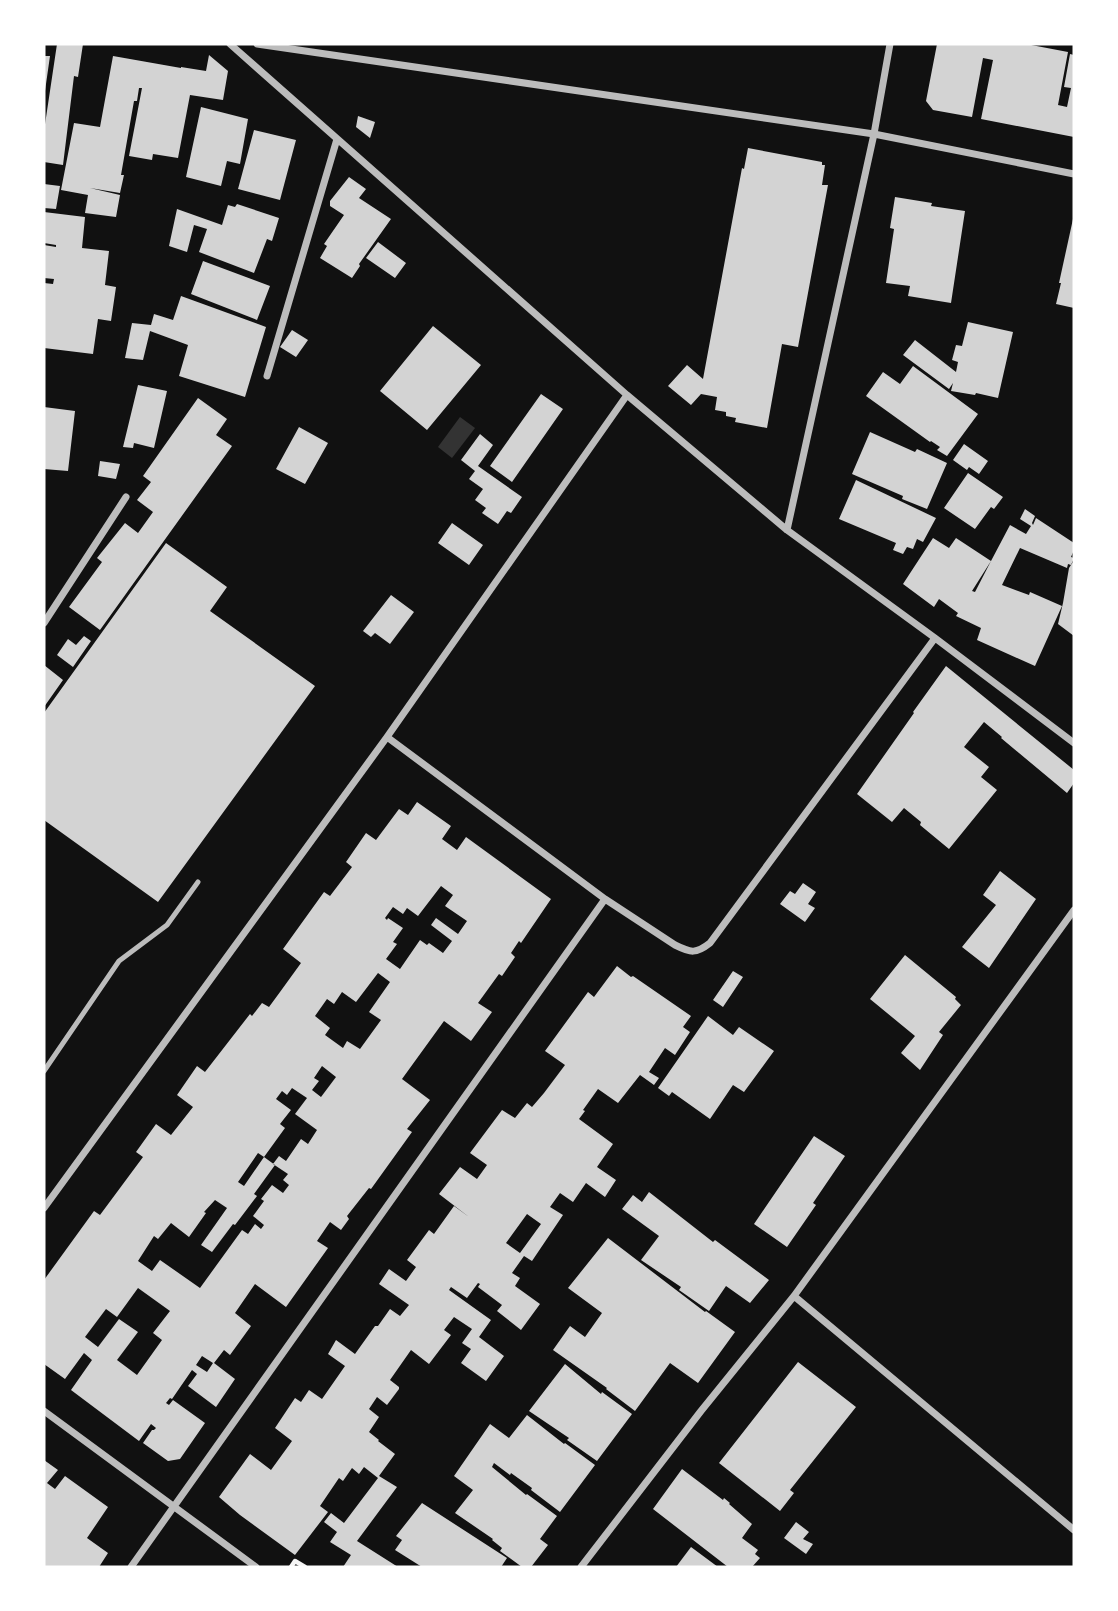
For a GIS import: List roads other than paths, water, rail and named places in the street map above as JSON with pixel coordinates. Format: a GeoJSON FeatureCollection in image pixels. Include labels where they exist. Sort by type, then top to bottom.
{"type":"FeatureCollection","features":[{"type":"Feature","properties":{"kind":"street"},"geometry":{"type":"LineString","coordinates":[[230,44],[627,395],[787,530],[1074,743]]}},
{"type":"Feature","properties":{"kind":"street"},"geometry":{"type":"LineString","coordinates":[[257,44],[298,47],[874,134],[1074,174]]}},
{"type":"Feature","properties":{"kind":"street"},"geometry":{"type":"LineString","coordinates":[[787,530],[874,134],[890,44]]}},
{"type":"Feature","properties":{"kind":"street"},"geometry":{"type":"LineString","coordinates":[[267,376],[337,139]]}},
{"type":"Feature","properties":{"kind":"street"},"geometry":{"type":"LineString","coordinates":[[44,1208],[387,737],[627,395]]}},
{"type":"Feature","properties":{"kind":"street"},"geometry":{"type":"LineString","coordinates":[[44,623],[126,497]]}},
{"type":"Feature","properties":{"kind":"street"},"geometry":{"type":"LineString","coordinates":[[387,737],[605,899],[675,946],[695,952],[710,943],[935,638]]}},
{"type":"Feature","properties":{"kind":"street"},"geometry":{"type":"LineString","coordinates":[[131,1567],[605,899]]}},
{"type":"Feature","properties":{"kind":"street"},"geometry":{"type":"LineString","coordinates":[[581,1567],[794,1296],[1074,910]]}},
{"type":"Feature","properties":{"kind":"street"},"geometry":{"type":"LineString","coordinates":[[794,1296],[1074,1530]]}},
{"type":"Feature","properties":{"kind":"street"},"geometry":{"type":"LineString","coordinates":[[44,1411],[256,1567]]}},
{"type":"Feature","properties":{"kind":"lane"},"geometry":{"type":"LineString","coordinates":[[44,1072],[119,961],[167,925],[198,882]]}}]}
